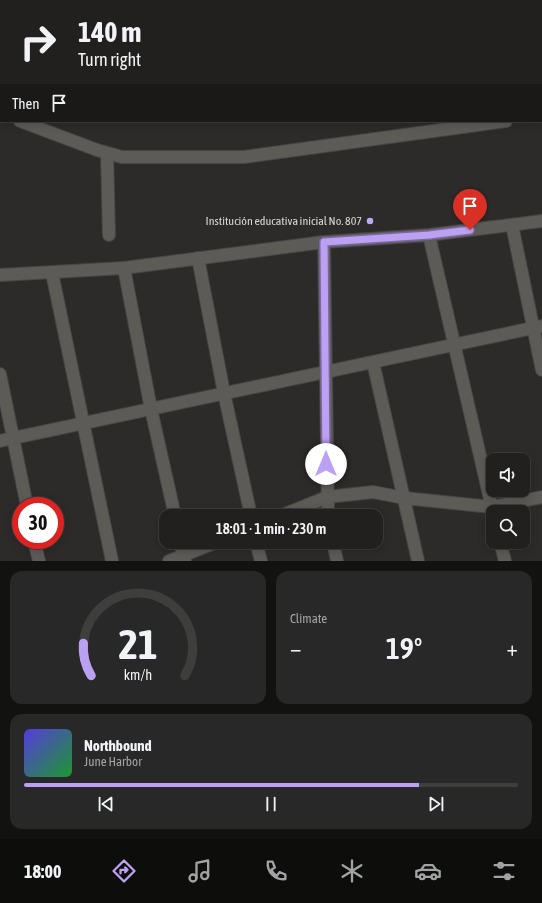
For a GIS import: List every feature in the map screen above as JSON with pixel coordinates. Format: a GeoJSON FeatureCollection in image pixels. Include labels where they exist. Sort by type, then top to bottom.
{"type":"FeatureCollection","features":[{"type":"Feature","properties":{"kind":"street"},"geometry":{"type":"LineString","coordinates":[[23,122],[107,153],[122,157],[244,158],[450,125],[492,122]]}},
{"type":"Feature","properties":{"kind":"street"},"geometry":{"type":"LineString","coordinates":[[107,153],[109,235]]}},
{"type":"Feature","properties":{"kind":"street"},"geometry":{"type":"LineString","coordinates":[[0,275],[124,268],[324,242],[429,235],[542,221]]}},
{"type":"Feature","properties":{"kind":"street"},"geometry":{"type":"LineString","coordinates":[[512,225],[537,327],[542,370]]}},
{"type":"Feature","properties":{"kind":"street"},"geometry":{"type":"LineString","coordinates":[[429,235],[492,505]]}},
{"type":"Feature","properties":{"kind":"street"},"geometry":{"type":"LineString","coordinates":[[324,242],[328,509]]}},
{"type":"Feature","properties":{"kind":"street"},"geometry":{"type":"LineString","coordinates":[[198,258],[224,394],[249,509]]}},
{"type":"Feature","properties":{"kind":"street"},"geometry":{"type":"LineString","coordinates":[[124,268],[151,409],[173,509]]}},
{"type":"Feature","properties":{"kind":"street"},"geometry":{"type":"LineString","coordinates":[[52,273],[112,561]]}},
{"type":"Feature","properties":{"kind":"street"},"geometry":{"type":"LineString","coordinates":[[0,441],[537,327]]}},
{"type":"Feature","properties":{"kind":"street"},"geometry":{"type":"LineString","coordinates":[[373,362],[418,561]]}},
{"type":"Feature","properties":{"kind":"street"},"geometry":{"type":"LineString","coordinates":[[0,374],[25,497]]}},
{"type":"Feature","properties":{"kind":"street"},"geometry":{"type":"LineString","coordinates":[[297,509],[327,497],[373,492],[404,498],[486,508]]}},
{"type":"Feature","properties":{"kind":"street"},"geometry":{"type":"LineString","coordinates":[[509,505],[542,497]]}},
{"type":"Feature","properties":{"kind":"street"},"geometry":{"type":"LineString","coordinates":[[36,549],[39,561]]}},
{"type":"Feature","properties":{"kind":"street"},"geometry":{"type":"LineString","coordinates":[[169,561],[184,558],[203,549]]}},
{"type":"Feature","properties":{"kind":"street"},"geometry":{"type":"LineString","coordinates":[[257,549],[260,561]]}},
{"type":"Feature","properties":{"kind":"street"},"geometry":{"type":"LineString","coordinates":[[335,549],[338,561]]}},
{"type":"Feature","properties":{"kind":"street"},"geometry":{"type":"LineString","coordinates":[[502,549],[505,561]]}},
{"type":"Feature","properties":{"kind":"place","name":"Institución educativa inicial No. 807"},"geometry":{"type":"Point","coordinates":[370,221]}},
{"type":"Feature","properties":{"kind":"route"},"geometry":{"type":"LineString","coordinates":[[326,464],[324,242],[429,235],[470,230]]}}]}
